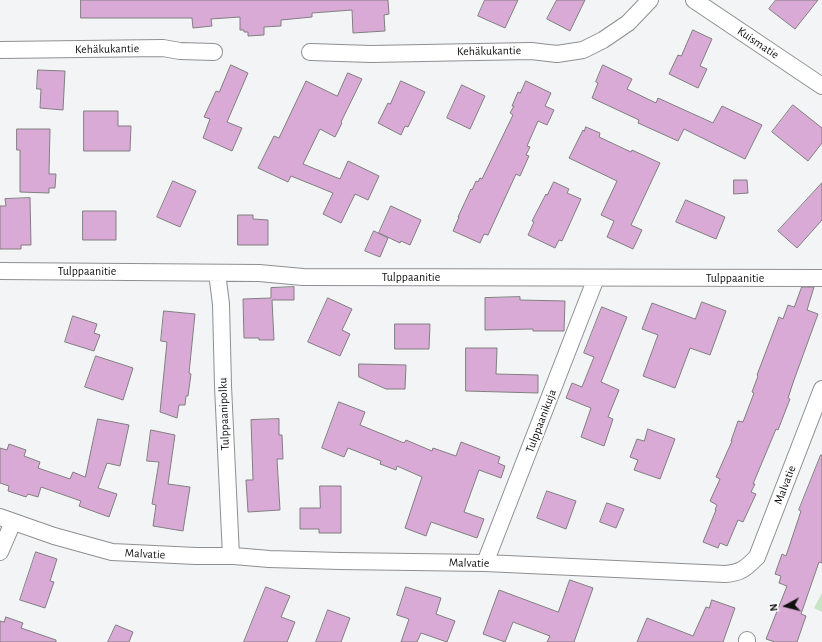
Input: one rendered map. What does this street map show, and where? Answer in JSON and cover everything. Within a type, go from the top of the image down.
[{"type":"street","name":"Kehäkukantie","points":[[310,52],[372,54],[531,51],[557,54],[583,50],[603,40],[628,23],[650,0]]},
{"type":"street","name":"Kuismatie","points":[[694,0],[822,86]]},
{"type":"street","name":"Kehäkukantie","points":[[0,50],[163,48],[214,52]]},
{"type":"street","name":"Tulppaanitie","points":[[0,271],[259,273],[303,277],[822,278]]},
{"type":"street","name":"Tulppaanipolku","points":[[217,273],[221,304],[223,386],[231,556]]},
{"type":"street","name":"Tulppaanikuja","points":[[485,563],[596,278]]},
{"type":"street","name":"Malvatie","points":[[7,519],[54,536],[112,552],[231,556],[269,559],[485,563],[725,574],[737,573],[749,566],[757,557],[822,389]]},
{"type":"street","points":[[0,552],[7,519]]},
{"type":"green space","points":[[822,593],[822,612],[814,608]]},
{"type":"building","points":[[81,0],[388,0],[389,14],[384,15],[385,31],[353,33],[352,10],[312,13],[312,17],[281,20],[281,26],[264,27],[264,35],[248,36],[248,32],[240,30],[240,17],[211,19],[212,26],[193,28],[192,18],[81,18]]},
{"type":"building","points":[[485,0],[518,0],[505,28],[478,16]]},
{"type":"building","points":[[557,0],[585,0],[570,31],[547,19]]},
{"type":"building","points":[[776,0],[818,0],[795,29],[769,9]]},
{"type":"building","points":[[693,30],[712,39],[700,66],[707,69],[698,88],[669,74],[678,55],[681,56]]},
{"type":"building","points":[[231,65],[248,73],[227,122],[242,128],[232,151],[203,138],[210,119],[204,117],[216,91],[219,92]]},
{"type":"building","points":[[603,65],[632,79],[627,89],[656,103],[658,98],[713,123],[722,106],[762,125],[745,159],[684,129],[678,141],[638,123],[639,120],[592,98],[598,83],[596,82]]},
{"type":"building","points":[[38,70],[65,71],[63,110],[40,108],[41,89],[37,89]]},
{"type":"building","points":[[348,73],[362,79],[341,122],[342,123],[335,137],[320,129],[303,164],[340,179],[348,161],[379,176],[368,200],[355,194],[341,223],[323,214],[333,193],[291,176],[288,182],[258,168],[274,136],[279,138],[306,81],[337,96]]},
{"type":"building","points":[[401,81],[425,92],[408,127],[405,126],[401,135],[378,123],[388,103],[390,104]]},
{"type":"building","points":[[526,81],[551,93],[545,106],[554,110],[547,125],[538,121],[527,146],[530,147],[526,155],[529,156],[520,176],[516,174],[488,235],[484,234],[480,243],[453,231],[471,189],[472,190],[476,181],[478,182],[480,178],[482,179],[513,115],[510,113],[514,106],[512,106],[518,92],[520,93]]},
{"type":"building","points":[[462,85],[485,96],[470,129],[447,118]]},
{"type":"building","points":[[793,105],[822,128],[822,143],[808,161],[772,132]]},
{"type":"building","points":[[84,111],[118,111],[118,126],[131,126],[130,151],[84,151]]},
{"type":"building","points":[[586,127],[600,133],[599,137],[631,152],[632,150],[660,163],[631,225],[642,230],[633,249],[607,237],[614,221],[601,215],[617,181],[569,158]]},
{"type":"building","points":[[17,129],[50,129],[49,174],[56,174],[55,188],[49,188],[49,193],[20,192],[20,150],[17,150]]},
{"type":"building","points":[[734,180],[747,180],[748,193],[734,194]]},
{"type":"building","points":[[173,181],[196,191],[180,227],[157,217]]},
{"type":"building","points":[[554,182],[569,189],[567,193],[581,199],[562,241],[559,240],[555,248],[528,235],[534,222],[532,221]]},
{"type":"building","points":[[822,183],[822,220],[797,248],[778,231]]},
{"type":"building","points":[[30,198],[31,245],[21,245],[21,249],[0,249],[0,206],[6,206],[5,199]]},
{"type":"building","points":[[686,200],[725,217],[716,239],[676,222]]},
{"type":"building","points":[[391,206],[421,220],[410,245],[401,241],[400,243],[379,233]]},
{"type":"building","points":[[83,211],[116,211],[116,240],[83,240]]},
{"type":"building","points":[[238,215],[253,215],[253,219],[268,220],[268,245],[238,245]]},
{"type":"building","points":[[374,231],[388,238],[380,257],[365,251]]},
{"type":"building","points":[[294,287],[294,300],[272,300],[274,340],[244,338],[243,299],[271,298],[271,288]]},
{"type":"building","points":[[802,287],[814,287],[807,310],[818,314],[788,398],[790,399],[778,430],[776,429],[753,484],[755,484],[751,492],[756,494],[743,522],[738,520],[727,546],[720,543],[718,548],[703,542],[717,505],[710,501],[720,479],[716,477],[732,441],[738,421],[743,422],[754,393],[752,392],[758,376],[757,375],[779,317],[783,319],[788,305],[794,307]]},
{"type":"building","points":[[520,297],[520,300],[565,301],[564,331],[533,331],[533,329],[485,330],[485,298]]},
{"type":"building","points":[[328,298],[352,309],[342,330],[350,334],[340,356],[308,342]]},
{"type":"building","points":[[702,302],[726,311],[710,355],[690,348],[675,388],[643,376],[658,335],[642,329],[652,303],[695,319]]},
{"type":"building","points":[[602,307],[627,317],[601,382],[619,390],[608,417],[613,419],[604,446],[581,437],[591,408],[566,398],[572,383],[582,387],[594,357],[584,353]]},
{"type":"building","points":[[164,311],[195,314],[188,396],[186,396],[185,405],[179,405],[177,418],[160,412],[167,342],[161,341]]},
{"type":"building","points":[[73,316],[97,324],[94,333],[100,335],[94,351],[65,342]]},
{"type":"building","points":[[395,324],[430,324],[429,349],[395,349]]},
{"type":"building","points":[[466,348],[497,348],[496,374],[538,375],[538,393],[466,391]]},
{"type":"building","points":[[96,356],[133,368],[123,400],[85,387]]},
{"type":"building","points":[[359,364],[406,365],[405,389],[386,389],[359,377]]},
{"type":"building","points":[[339,402],[365,412],[360,425],[404,443],[406,440],[432,451],[433,448],[456,456],[461,442],[500,457],[498,463],[505,466],[501,478],[479,470],[464,512],[484,519],[477,538],[431,522],[426,536],[405,528],[422,477],[397,466],[396,470],[380,464],[381,461],[348,448],[344,457],[322,448]]},
{"type":"building","points":[[98,419],[129,425],[120,466],[107,463],[98,488],[117,494],[109,517],[79,506],[81,501],[41,487],[38,497],[28,494],[26,497],[8,491],[9,486],[0,483],[0,448],[7,450],[9,444],[26,450],[24,456],[40,462],[38,468],[70,479],[73,472],[85,477]]},
{"type":"building","points":[[279,419],[279,435],[282,435],[283,459],[277,459],[280,510],[248,512],[246,480],[253,480],[251,420]]},
{"type":"building","points":[[648,429],[675,439],[660,479],[634,470],[638,460],[630,457],[637,439],[644,441]]},
{"type":"building","points":[[151,430],[175,435],[168,484],[190,487],[183,531],[153,526],[156,505],[152,504],[159,462],[147,461]]},
{"type":"building","points":[[821,455],[822,563],[819,562],[801,614],[806,616],[797,642],[775,642],[766,639],[787,586],[779,583],[781,576],[775,574],[782,554],[786,556],[801,511],[799,510]]},
{"type":"building","points":[[320,486],[341,486],[341,533],[319,533],[319,529],[300,529],[300,508],[320,508]]},
{"type":"building","points":[[547,491],[576,501],[566,529],[537,518]]},
{"type":"building","points":[[607,503],[624,509],[616,528],[600,522]]},
{"type":"building","points":[[36,552],[57,559],[50,581],[54,582],[45,608],[20,600]]},
{"type":"building","points":[[570,580],[593,588],[574,642],[547,642],[550,636],[513,622],[505,642],[483,634],[499,590],[558,612]]},
{"type":"building","points":[[266,587],[290,596],[281,617],[295,622],[287,642],[244,642]]},
{"type":"building","points":[[406,587],[441,598],[436,614],[455,621],[447,642],[421,633],[417,642],[401,642],[409,619],[397,615]]},
{"type":"building","points":[[712,600],[735,608],[723,642],[637,642],[647,618],[693,636],[706,607],[709,608]]},
{"type":"building","points":[[328,610],[350,618],[341,642],[316,642]]},
{"type":"building","points":[[6,617],[23,623],[21,628],[56,640],[56,642],[0,642],[0,621],[4,622]]},
{"type":"building","points":[[116,625],[133,632],[129,642],[108,642]]}]
